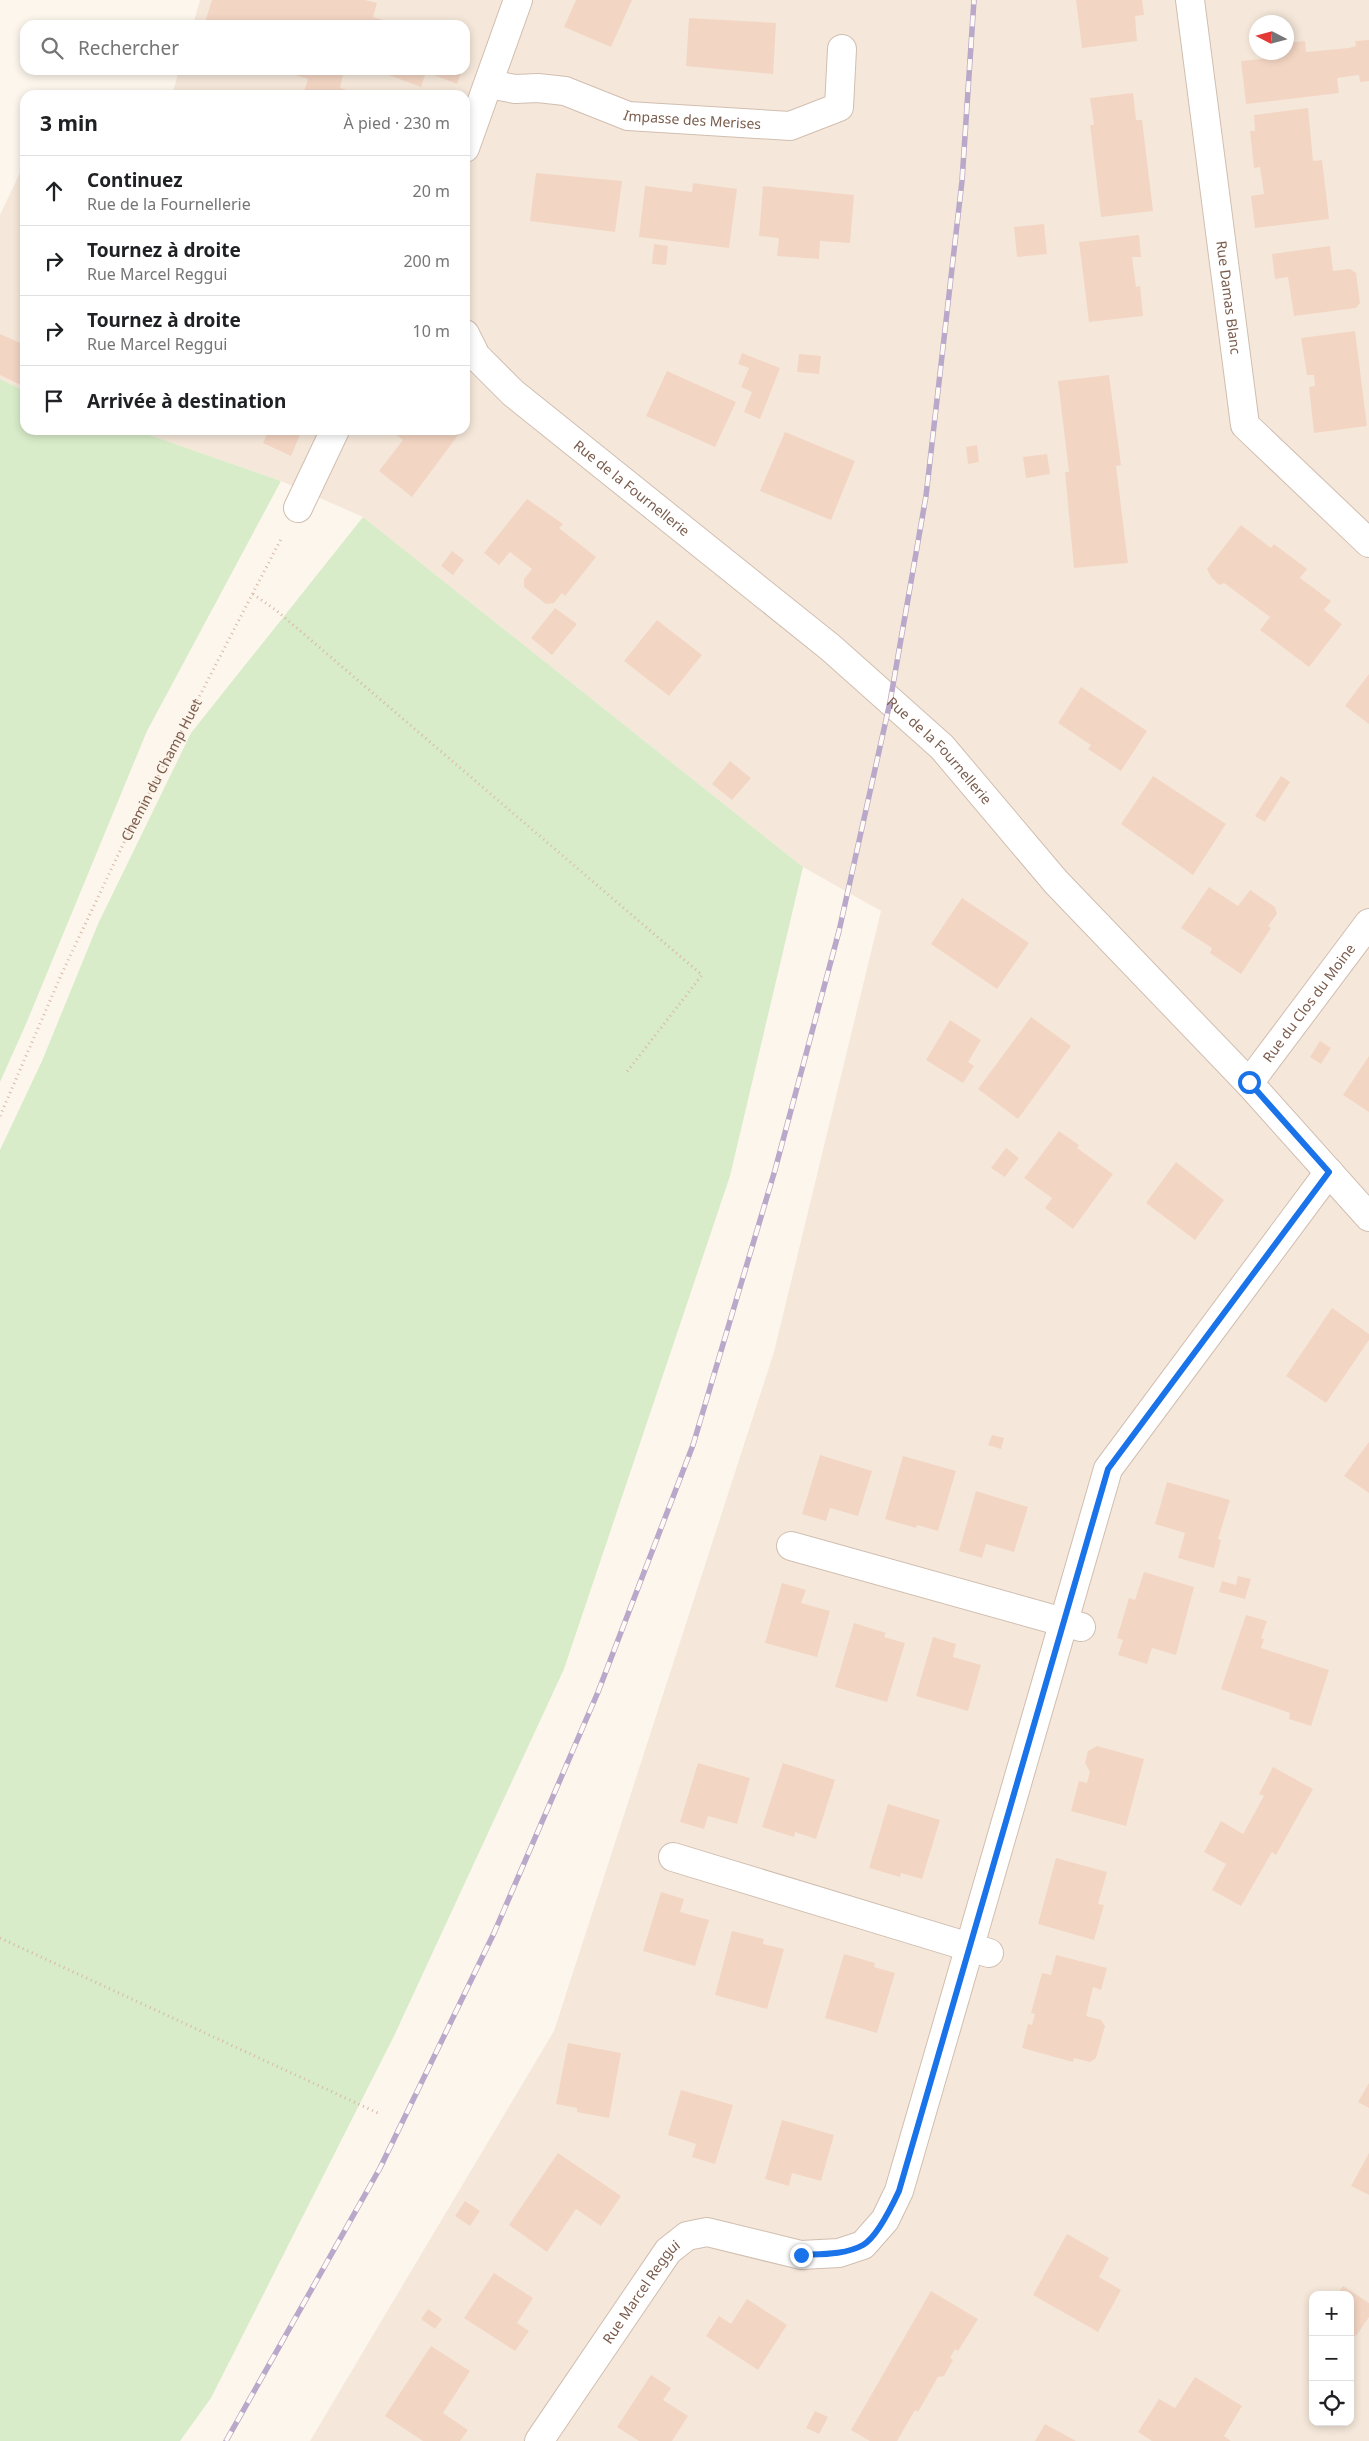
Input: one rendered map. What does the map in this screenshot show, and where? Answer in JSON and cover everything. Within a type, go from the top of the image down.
[{"type":"street","points":[[470,135],[518,0]]},
{"type":"street","name":"Rue Damas Blanc","points":[[1190,0],[1245,425],[1369,543]]},
{"type":"street","name":"Impasse des Merises","points":[[489,84],[515,89],[565,91],[628,116],[790,126],[838,108],[842,49]]},
{"type":"street","name":"Rue de la Fournellerie","points":[[470,344],[476,356],[513,393],[831,648],[942,747],[1056,882],[1249,1082],[1369,1217]]},
{"type":"street","points":[[298,508],[333,435]]},
{"type":"street","name":"Rue du Clos du Moine","points":[[1249,1082],[1369,923]]},
{"type":"street","name":"Rue Marcel Reggui","points":[[539,2441],[668,2251],[687,2236],[707,2232],[801,2255],[839,2252],[864,2245],[885,2220],[899,2191],[980,1951],[1073,1625],[1108,1469],[1329,1172]]},
{"type":"street","points":[[791,1546],[1073,1625]]},
{"type":"street","points":[[674,1857],[980,1951]]},
{"type":"path","name":"Chemin du Champ Huet","points":[[0,1116],[62,973],[129,832],[298,508]]},
{"type":"path","points":[[253,594],[277,611],[702,976],[626,1073]]},
{"type":"path","points":[[0,1938],[380,2114]]},
{"type":"shaded area","points":[[200,0],[1369,0],[1369,2441],[310,2441],[554,2031],[774,1352],[881,911],[803,867],[363,517],[281,481],[149,435],[470,435],[470,90],[173,90],[178,75],[470,75],[470,20],[194,20]]},
{"type":"shaded area","points":[[20,173],[20,389],[0,379],[0,215]]},
{"type":"green space","points":[[0,379],[20,389],[20,435],[149,435],[281,481],[147,731],[26,1024],[0,1082]]},
{"type":"green space","points":[[363,517],[803,867],[730,1176],[564,1669],[394,2036],[211,2398],[180,2441],[0,2441],[0,1150],[42,1061],[98,924],[191,733]]},
{"type":"building","points":[[212,0],[365,0],[377,3],[373,17],[384,20],[206,20]]},
{"type":"building","points":[[576,0],[632,0],[611,47],[564,27]]},
{"type":"building","points":[[1076,0],[1142,0],[1144,15],[1135,16],[1137,41],[1082,48]]},
{"type":"building","points":[[689,18],[776,23],[773,74],[686,66]]},
{"type":"building","points":[[1369,40],[1369,81],[1360,82],[1359,75],[1337,78],[1339,93],[1246,104],[1241,61],[1294,60],[1294,42],[1305,41],[1306,52],[1349,48],[1356,46],[1355,41]]},
{"type":"building","points":[[296,75],[343,75],[340,88],[347,90],[305,90],[308,79]]},
{"type":"building","points":[[389,75],[425,75],[421,87]]},
{"type":"building","points":[[434,75],[460,75],[457,84]]},
{"type":"building","points":[[1133,93],[1136,120],[1142,120],[1153,211],[1101,217],[1090,125],[1094,125],[1090,98]]},
{"type":"building","points":[[1308,108],[1313,161],[1322,160],[1329,219],[1255,228],[1251,196],[1264,194],[1260,167],[1254,168],[1250,131],[1255,131],[1254,115]]},
{"type":"building","points":[[536,173],[622,181],[615,232],[530,221]]},
{"type":"building","points":[[693,183],[737,189],[729,248],[639,237],[645,186],[692,192]]},
{"type":"building","points":[[763,186],[854,195],[850,243],[820,241],[819,259],[777,256],[779,238],[759,236]]},
{"type":"building","points":[[1044,224],[1047,254],[1017,257],[1014,227]]},
{"type":"building","points":[[1139,235],[1141,257],[1132,257],[1136,287],[1140,286],[1143,316],[1089,322],[1079,242]]},
{"type":"building","points":[[654,244],[668,246],[666,265],[652,264]]},
{"type":"building","points":[[1330,246],[1333,271],[1350,269],[1356,273],[1360,303],[1356,308],[1294,316],[1288,277],[1275,279],[1272,254]]},
{"type":"building","points":[[1355,331],[1367,426],[1314,433],[1309,387],[1315,386],[1314,375],[1307,375],[1301,338]]},
{"type":"building","points":[[0,334],[20,343],[20,385],[0,375]]},
{"type":"building","points":[[742,353],[780,368],[760,419],[744,412],[752,392],[741,387],[749,368],[738,364]]},
{"type":"building","points":[[799,354],[821,356],[819,374],[797,372]]},
{"type":"building","points":[[667,371],[736,402],[715,447],[646,416]]},
{"type":"building","points":[[1109,375],[1121,465],[1116,466],[1128,563],[1074,568],[1065,472],[1069,472],[1058,381]]},
{"type":"building","points":[[785,432],[855,461],[831,520],[760,491]]},
{"type":"building","points":[[267,435],[300,435],[291,456],[263,443]]},
{"type":"building","points":[[397,435],[458,435],[412,497],[379,471],[403,440]]},
{"type":"building","points":[[977,445],[979,462],[968,464],[966,447]]},
{"type":"building","points":[[1047,454],[1050,474],[1026,478],[1023,457]]},
{"type":"building","points":[[527,499],[563,524],[559,528],[596,557],[565,596],[562,593],[554,603],[546,604],[524,587],[524,579],[532,569],[510,552],[499,565],[484,553]]},
{"type":"building","points":[[1241,525],[1271,548],[1274,544],[1307,569],[1300,578],[1331,601],[1324,610],[1342,624],[1309,667],[1260,630],[1270,617],[1224,583],[1219,585],[1211,577],[1207,569]]},
{"type":"building","points":[[452,551],[464,560],[453,575],[441,566]]},
{"type":"building","points":[[555,608],[577,624],[552,655],[531,638]]},
{"type":"building","points":[[657,620],[702,655],[669,696],[624,661]]},
{"type":"building","points":[[1369,674],[1369,724],[1345,706]]},
{"type":"building","points":[[1081,687],[1147,731],[1121,771],[1088,749],[1091,745],[1058,723]]},
{"type":"building","points":[[730,761],[751,778],[732,800],[712,784]]},
{"type":"building","points":[[1153,776],[1226,824],[1193,875],[1121,824]]},
{"type":"building","points":[[1281,776],[1290,782],[1265,822],[1255,816]]},
{"type":"building","points":[[1209,887],[1238,906],[1250,890],[1275,907],[1277,914],[1268,926],[1271,928],[1241,974],[1210,953],[1212,948],[1181,928]]},
{"type":"building","points":[[962,898],[1029,943],[997,989],[931,944]]},
{"type":"building","points":[[1031,1017],[1071,1046],[1018,1119],[978,1089]]},
{"type":"building","points":[[950,1020],[981,1040],[968,1062],[974,1066],[963,1083],[926,1060]]},
{"type":"building","points":[[1320,1041],[1331,1048],[1321,1064],[1310,1057]]},
{"type":"building","points":[[1369,1056],[1369,1112],[1343,1095]]},
{"type":"building","points":[[1059,1131],[1079,1145],[1077,1148],[1113,1174],[1073,1229],[1045,1208],[1052,1198],[1024,1178]]},
{"type":"building","points":[[1006,1148],[1019,1158],[1005,1177],[991,1168]]},
{"type":"building","points":[[1176,1162],[1224,1200],[1195,1240],[1146,1203]]},
{"type":"building","points":[[1332,1308],[1369,1334],[1369,1340],[1326,1403],[1286,1376]]},
{"type":"building","points":[[992,1435],[1004,1438],[1001,1449],[988,1445]]},
{"type":"building","points":[[1369,1442],[1369,1493],[1344,1476]]},
{"type":"building","points":[[820,1455],[872,1471],[858,1516],[830,1508],[826,1521],[802,1514]]},
{"type":"building","points":[[903,1456],[956,1471],[938,1531],[917,1525],[916,1528],[885,1519]]},
{"type":"building","points":[[1167,1482],[1230,1500],[1218,1539],[1221,1540],[1214,1568],[1178,1558],[1185,1533],[1155,1524]]},
{"type":"building","points":[[976,1491],[1028,1507],[1014,1552],[986,1544],[982,1558],[959,1551]]},
{"type":"building","points":[[1144,1572],[1194,1587],[1176,1655],[1152,1648],[1147,1664],[1118,1655],[1123,1640],[1117,1638],[1129,1598],[1135,1600]]},
{"type":"building","points":[[1238,1576],[1251,1579],[1245,1599],[1219,1592],[1222,1581],[1236,1585]]},
{"type":"building","points":[[782,1583],[806,1590],[801,1603],[830,1611],[817,1657],[765,1643]]},
{"type":"building","points":[[1246,1615],[1267,1621],[1261,1638],[1264,1639],[1261,1648],[1329,1670],[1311,1726],[1289,1719],[1290,1713],[1221,1689]]},
{"type":"building","points":[[854,1623],[886,1633],[884,1637],[905,1643],[887,1702],[835,1687]]},
{"type":"building","points":[[933,1637],[956,1644],[953,1657],[981,1665],[968,1711],[916,1696]]},
{"type":"building","points":[[1097,1746],[1144,1759],[1126,1826],[1071,1811],[1079,1781],[1087,1783],[1090,1772],[1085,1763],[1088,1751]]},
{"type":"building","points":[[698,1763],[750,1778],[737,1824],[708,1816],[704,1829],[680,1822]]},
{"type":"building","points":[[783,1763],[835,1780],[816,1839],[795,1832],[794,1837],[762,1827]]},
{"type":"building","points":[[1273,1767],[1313,1789],[1276,1855],[1272,1852],[1241,1906],[1212,1890],[1226,1864],[1204,1852],[1221,1821],[1243,1834],[1264,1796],[1259,1794]]},
{"type":"building","points":[[888,1804],[940,1820],[922,1879],[901,1873],[900,1877],[869,1868]]},
{"type":"building","points":[[1056,1858],[1107,1872],[1098,1904],[1104,1905],[1094,1940],[1038,1924]]},
{"type":"building","points":[[661,1892],[684,1899],[680,1912],[709,1920],[695,1966],[643,1951]]},
{"type":"building","points":[[732,1931],[764,1939],[763,1944],[784,1949],[767,2009],[715,1995]]},
{"type":"building","points":[[844,1954],[875,1963],[874,1967],[895,1973],[877,2033],[825,2018]]},
{"type":"building","points":[[1056,1955],[1107,1968],[1101,1990],[1093,1987],[1086,2016],[1101,2020],[1105,2026],[1096,2058],[1090,2062],[1074,2058],[1073,2062],[1022,2048],[1028,2024],[1032,2025],[1035,2014],[1031,2013],[1042,1973],[1051,1975]]},
{"type":"building","points":[[568,2043],[621,2053],[609,2118],[577,2112],[577,2108],[556,2104]]},
{"type":"building","points":[[1369,2083],[1369,2108],[1358,2102]]},
{"type":"building","points":[[681,2090],[733,2105],[715,2164],[692,2157],[696,2144],[668,2135]]},
{"type":"building","points":[[782,2120],[834,2135],[821,2181],[792,2173],[789,2186],[765,2179]]},
{"type":"building","points":[[558,2153],[621,2196],[601,2226],[576,2209],[547,2252],[509,2225]]},
{"type":"building","points":[[1369,2153],[1369,2195],[1351,2186]]},
{"type":"building","points":[[465,2201],[480,2211],[470,2226],[455,2216]]},
{"type":"building","points":[[1067,2234],[1109,2258],[1099,2277],[1121,2290],[1098,2332],[1033,2295]]},
{"type":"building","points":[[494,2273],[533,2298],[517,2323],[529,2331],[515,2351],[464,2318]]},
{"type":"building","points":[[1343,2286],[1351,2291],[1340,2291]]},
{"type":"building","points":[[931,2291],[978,2319],[958,2351],[955,2349],[950,2358],[953,2360],[944,2376],[938,2377],[918,2412],[915,2410],[897,2441],[870,2441],[851,2430]]},
{"type":"building","points":[[1354,2293],[1369,2303],[1369,2317],[1356,2336],[1354,2335]]},
{"type":"building","points":[[747,2299],[787,2325],[758,2370],[706,2336],[719,2316],[731,2324]]},
{"type":"building","points":[[428,2309],[442,2319],[435,2329],[421,2319]]},
{"type":"building","points":[[431,2346],[470,2371],[443,2413],[468,2430],[460,2441],[423,2441],[385,2416]]},
{"type":"building","points":[[651,2375],[671,2388],[663,2400],[688,2416],[672,2441],[639,2441],[617,2427]]},
{"type":"building","points":[[1195,2377],[1242,2406],[1224,2436],[1231,2441],[1152,2441],[1138,2432],[1159,2399],[1175,2408]]},
{"type":"building","points":[[815,2411],[828,2417],[819,2434],[806,2428]]},
{"type":"building","points":[[1045,2424],[1076,2441],[1035,2441]]},
{"type":"railway","points":[[226,2441],[380,2168],[494,1933],[598,1692],[693,1445],[775,1170],[839,931],[890,702],[926,496],[962,181],[974,0]]},
{"type":"route","points":[[801,2255],[839,2252],[864,2245],[885,2220],[899,2191],[1108,1469],[1329,1172],[1249,1082]]}]
